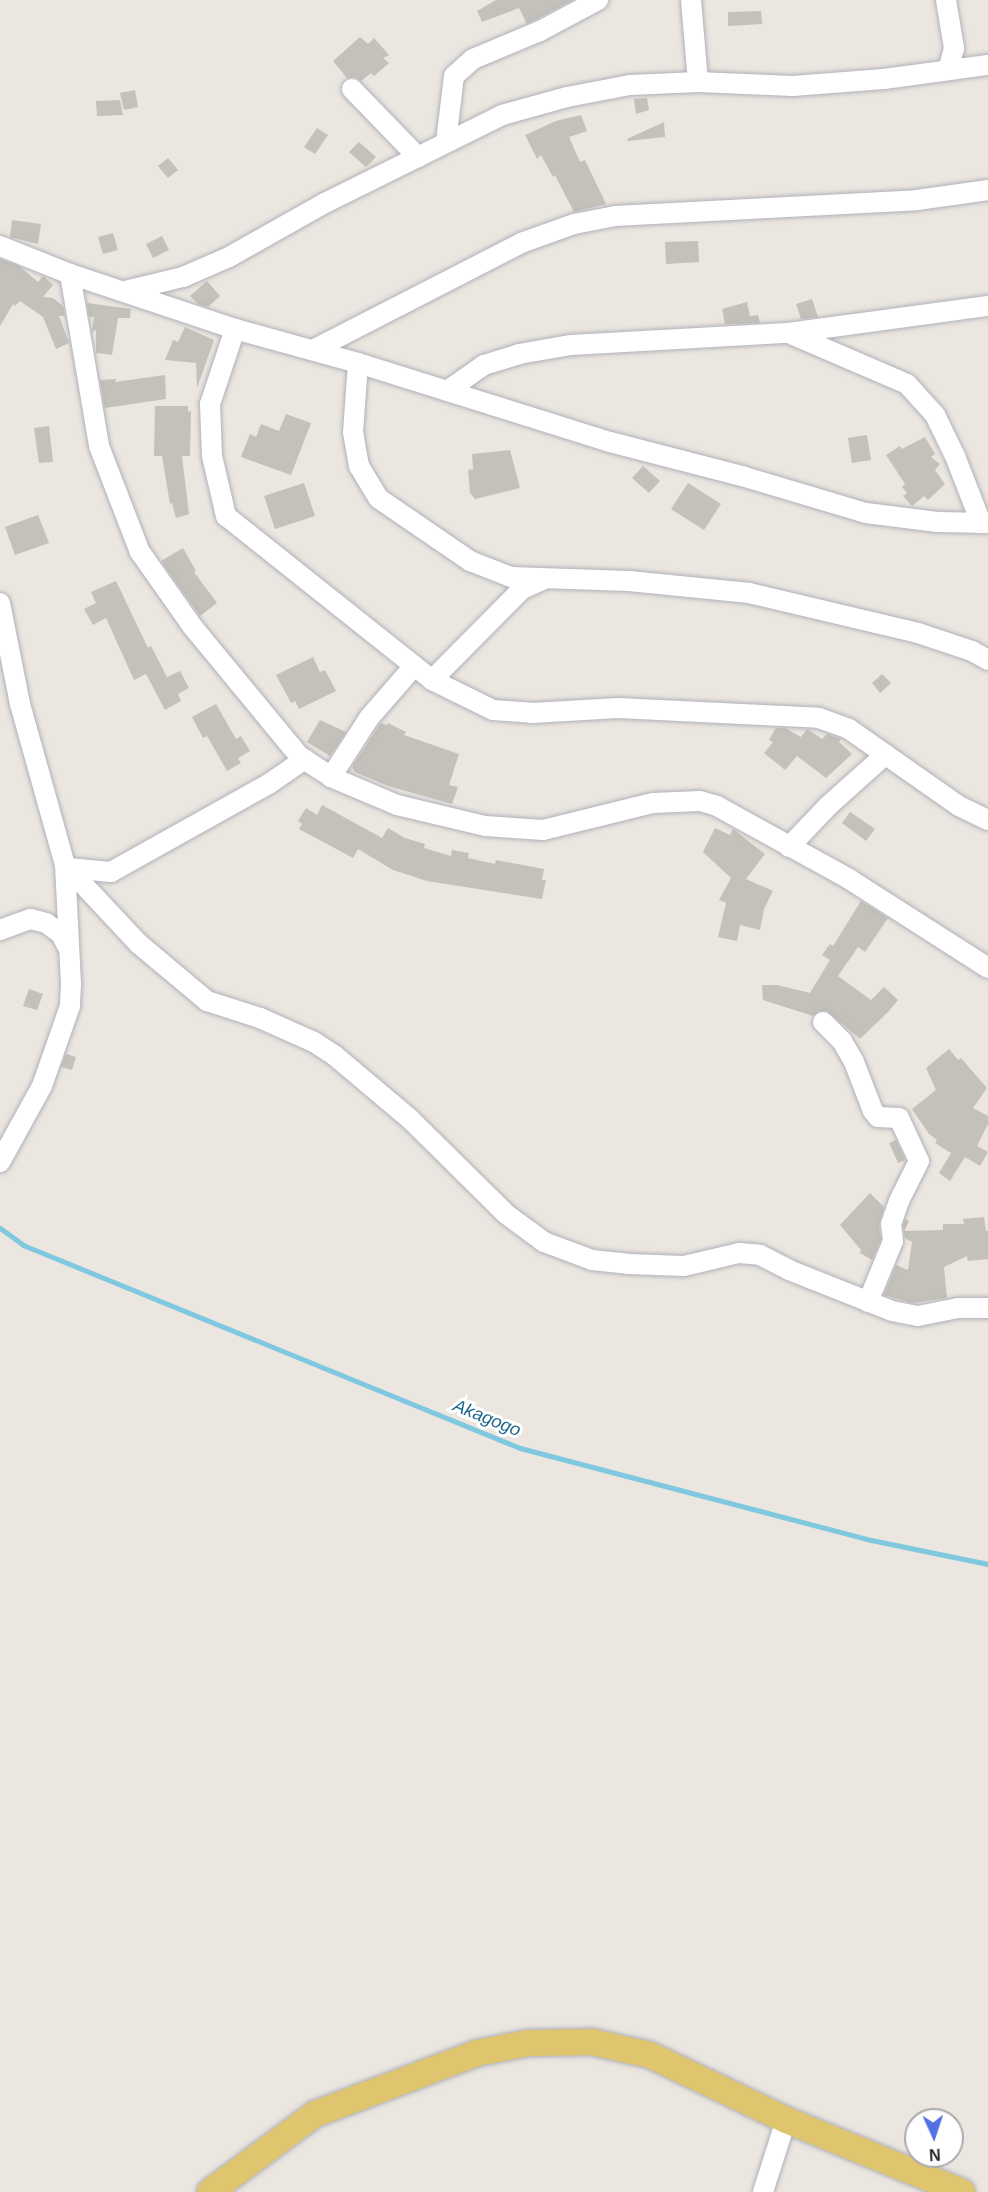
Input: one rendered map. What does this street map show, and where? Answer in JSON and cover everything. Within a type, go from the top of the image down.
[{"type":"main road","points":[[210,2192],[315,2114],[477,2053],[528,2043],[592,2042],[650,2055],[786,2120],[962,2192]]},
{"type":"street","points":[[446,142],[454,76],[472,59],[540,31],[598,0]]},
{"type":"street","points":[[691,0],[698,82]]},
{"type":"street","points":[[946,0],[954,48],[948,70]]},
{"type":"street","points":[[125,291],[183,277],[229,257],[326,203],[502,115],[567,97],[630,85],[698,82],[793,86],[884,79],[988,65]]},
{"type":"street","points":[[352,90],[418,157]]},
{"type":"street","points":[[313,350],[521,243],[574,224],[615,216],[917,200],[988,190]]},
{"type":"street","points":[[0,246],[70,274],[235,329],[358,363],[610,442],[746,477],[866,513],[937,522],[984,523],[935,415],[907,384],[788,333]]},
{"type":"street","points":[[70,274],[99,446],[140,552],[192,626],[305,759],[331,777],[398,805],[485,826],[543,830],[653,803],[700,801],[728,811],[849,879],[988,968]]},
{"type":"street","points":[[447,391],[484,365],[519,354],[570,345],[788,333],[988,306]]},
{"type":"street","points":[[235,329],[210,404],[212,456],[226,516],[432,680],[493,710],[532,713],[618,708],[819,717],[849,729],[959,806],[988,820]]},
{"type":"street","points":[[358,363],[353,432],[359,466],[378,498],[470,561],[516,583],[544,579],[629,581],[749,593],[918,633],[972,651],[988,660]]},
{"type":"street","points":[[432,680],[516,583]]},
{"type":"street","points":[[0,603],[4,634],[20,704],[66,867],[71,952],[70,1006],[54,1054],[29,1112],[0,1162]]},
{"type":"street","points":[[331,777],[369,718],[414,666]]},
{"type":"street","points":[[789,847],[829,805],[886,754]]},
{"type":"street","points":[[66,867],[111,872],[270,783],[305,759]]},
{"type":"street","points":[[66,867],[138,944],[207,1001],[260,1018],[314,1042],[334,1055],[410,1119],[506,1214],[544,1242],[592,1260],[628,1264],[684,1266],[739,1253],[760,1255],[789,1270],[892,1311],[918,1316],[958,1308],[988,1308]]},
{"type":"street","points":[[0,930],[31,919],[45,923],[61,934],[71,952]]},
{"type":"street","points":[[823,1022],[842,1041],[854,1062],[873,1111],[878,1117],[899,1118],[919,1161],[899,1201],[891,1224],[893,1241],[868,1302]]},
{"type":"street","points":[[763,2192],[786,2120]]},
{"type":"building","points":[[496,0],[573,0],[527,24],[519,8],[482,22],[477,11]]},
{"type":"building","points":[[761,11],[762,24],[728,26],[728,12]]},
{"type":"building","points":[[360,37],[368,44],[374,38],[389,55],[383,58],[389,63],[374,76],[371,73],[361,81],[355,77],[347,78],[333,61]]},
{"type":"building","points":[[135,90],[138,107],[124,110],[120,93]]},
{"type":"building","points":[[647,98],[649,110],[636,114],[634,99]]},
{"type":"building","points":[[120,100],[123,115],[97,116],[96,101]]},
{"type":"building","points":[[581,115],[587,131],[569,137],[580,162],[585,160],[606,204],[574,212],[555,175],[553,177],[541,155],[537,159],[525,135],[556,121]]},
{"type":"building","points":[[664,122],[665,137],[628,141],[627,139]]},
{"type":"building","points":[[317,128],[328,135],[315,154],[304,147]]},
{"type":"building","points":[[359,142],[376,157],[366,167],[349,152]]},
{"type":"building","points":[[168,158],[178,170],[168,178],[158,166]]},
{"type":"building","points":[[12,220],[41,224],[38,244],[10,237]]},
{"type":"building","points":[[113,233],[118,250],[103,254],[98,237]]},
{"type":"building","points":[[162,236],[169,250],[153,258],[146,244]]},
{"type":"building","points":[[698,241],[699,262],[666,264],[665,242]]},
{"type":"building","points":[[0,259],[19,266],[38,282],[43,276],[53,285],[43,297],[53,298],[63,306],[65,316],[59,316],[69,343],[56,349],[43,317],[20,301],[15,306],[13,304],[0,326]]},
{"type":"building","points":[[207,281],[220,296],[208,307],[198,304],[190,296]]},
{"type":"building","points":[[812,299],[818,317],[801,319],[796,304]]},
{"type":"building","points":[[747,302],[750,316],[758,315],[760,323],[725,324],[722,309]]},
{"type":"building","points":[[87,303],[131,309],[130,318],[118,318],[112,355],[96,353],[96,330],[92,332],[94,317],[89,317]]},
{"type":"building","points":[[185,327],[214,340],[197,388],[196,363],[165,360],[173,340],[178,342]]},
{"type":"building","points":[[165,375],[166,399],[105,408],[100,380],[116,379],[115,382]]},
{"type":"building","points":[[155,406],[188,406],[188,412],[191,411],[190,456],[182,456],[189,514],[176,518],[172,503],[170,504],[162,456],[154,456]]},
{"type":"building","points":[[286,414],[311,423],[291,475],[241,457],[250,434],[256,437],[261,424],[279,431]]},
{"type":"building","points":[[49,426],[53,462],[39,463],[34,428]]},
{"type":"building","points":[[867,435],[871,460],[852,463],[848,438]]},
{"type":"building","points":[[925,437],[935,454],[931,457],[940,464],[935,470],[945,484],[928,500],[924,496],[912,506],[903,496],[907,493],[902,487],[905,484],[886,455],[900,446],[902,449]]},
{"type":"building","points":[[510,450],[520,488],[475,499],[470,493],[468,470],[473,469],[472,454]]},
{"type":"building","points":[[643,466],[660,481],[649,493],[632,478]]},
{"type":"building","points":[[304,483],[315,516],[275,529],[264,496]]},
{"type":"building","points":[[688,483],[721,504],[704,530],[671,509]]},
{"type":"building","points":[[38,515],[49,543],[15,555],[5,527]]},
{"type":"building","points":[[183,548],[196,571],[194,572],[217,603],[200,616],[161,561]]},
{"type":"building","points":[[116,581],[148,648],[151,646],[167,677],[180,671],[189,688],[178,694],[181,701],[165,710],[146,674],[134,680],[106,618],[93,625],[84,609],[96,603],[91,592]]},
{"type":"building","points":[[313,657],[320,672],[325,670],[336,691],[299,709],[295,701],[291,703],[276,675]]},
{"type":"building","points":[[882,674],[891,683],[880,693],[872,683]]},
{"type":"building","points":[[216,704],[236,739],[241,736],[250,751],[238,758],[241,763],[227,771],[207,736],[203,738],[192,717]]},
{"type":"building","points":[[320,720],[346,732],[330,756],[307,742]]},
{"type":"building","points":[[381,723],[387,725],[388,723],[406,732],[404,735],[459,754],[449,785],[458,787],[452,804],[388,786],[355,772],[352,767]]},
{"type":"building","points":[[776,728],[785,728],[801,737],[807,729],[822,739],[827,734],[841,739],[839,742],[852,754],[826,778],[797,756],[785,770],[764,753],[773,742],[769,740]]},
{"type":"building","points":[[322,805],[382,838],[388,828],[405,838],[425,844],[424,848],[451,856],[452,850],[469,853],[468,858],[495,864],[496,860],[544,869],[542,880],[546,880],[542,899],[427,881],[393,870],[358,849],[353,858],[299,829],[302,824],[298,821],[306,808],[317,815]]},
{"type":"building","points":[[850,812],[875,829],[866,841],[842,823]]},
{"type":"building","points":[[715,828],[730,835],[733,829],[765,854],[746,879],[773,891],[764,909],[760,930],[740,925],[737,941],[718,937],[726,903],[719,900],[731,878],[703,852]]},
{"type":"building","points":[[861,901],[888,918],[865,952],[858,947],[838,976],[871,1000],[884,987],[898,1000],[888,1012],[860,1039],[827,1011],[819,1011],[813,1016],[763,1000],[762,985],[777,985],[810,993],[830,960],[822,955],[830,944],[833,946]]},
{"type":"building","points":[[29,989],[43,994],[37,1010],[23,1006]]},
{"type":"building","points":[[949,1049],[958,1060],[961,1058],[987,1088],[973,1108],[988,1116],[988,1124],[977,1146],[988,1152],[980,1166],[965,1157],[950,1181],[939,1173],[951,1153],[935,1143],[937,1140],[929,1134],[912,1109],[936,1090],[926,1068]]},
{"type":"building","points":[[66,1054],[76,1057],[72,1070],[61,1067]]},
{"type":"building","points":[[896,1140],[905,1160],[898,1163],[889,1143]]},
{"type":"building","points":[[870,1193],[884,1207],[879,1225],[881,1239],[872,1260],[860,1253],[861,1250],[840,1225]]},
{"type":"building","points":[[984,1217],[986,1231],[988,1231],[988,1259],[968,1261],[967,1256],[944,1267],[947,1298],[912,1303],[884,1295],[896,1265],[908,1270],[912,1242],[905,1238],[903,1225],[905,1219],[909,1221],[904,1231],[943,1230],[943,1224],[964,1224],[963,1219]]},
{"type":"waterway","name":"Akagogo","points":[[0,1228],[23,1245],[520,1448],[871,1540],[988,1564]]}]
